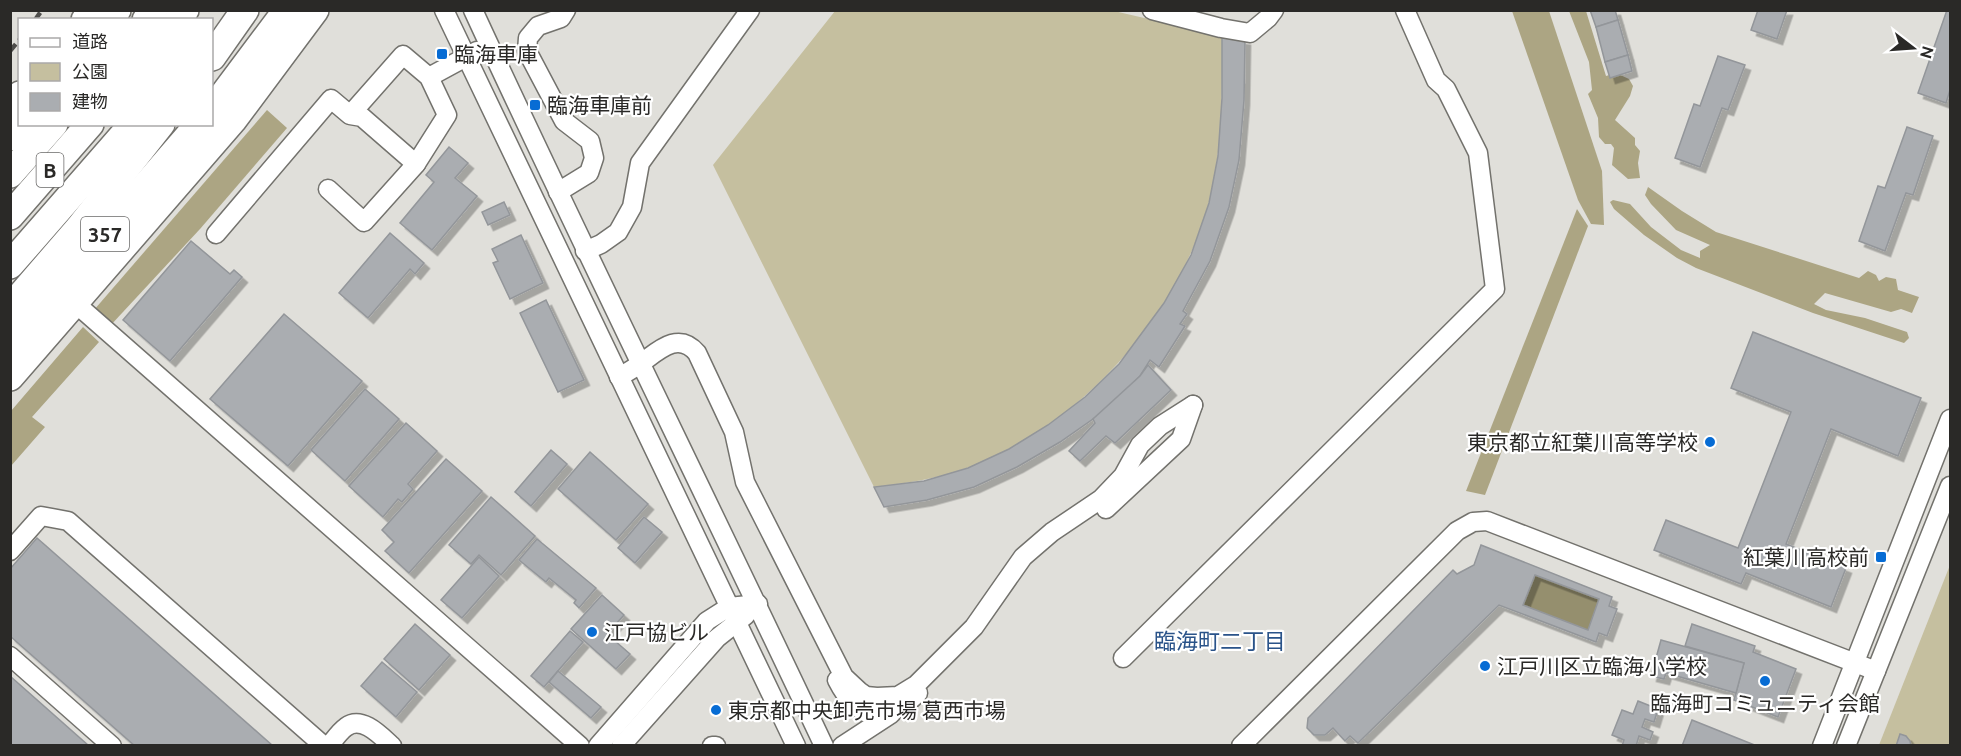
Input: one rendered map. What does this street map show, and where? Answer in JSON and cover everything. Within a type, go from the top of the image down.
[{"type":"highway","points":[[213,27],[225,10]]},
{"type":"highway","points":[[213,40],[233,10]]},
{"type":"highway","points":[[213,56],[245,10]]},
{"type":"highway","points":[[213,109],[287,10]]},
{"type":"highway","points":[[10,378],[233,120],[315,10]]},
{"type":"highway","points":[[10,174],[52,126]]},
{"type":"highway","name":"B","points":[[10,216],[88,126]]},
{"type":"highway","name":"B","points":[[10,265],[131,126]]},
{"type":"highway","points":[[132,163],[152,126]]},
{"type":"highway","points":[[10,308],[132,163],[160,126]]},
{"type":"highway","name":"357","points":[[10,343],[197,126]]},
{"type":"street","points":[[558,192],[589,173],[594,158],[590,141],[564,121],[527,51],[528,38],[538,26],[561,18],[566,10]]},
{"type":"street","points":[[585,251],[601,244],[618,232],[632,207],[640,163],[750,10]]},
{"type":"street","points":[[1152,10],[1250,33],[1274,10]]},
{"type":"street","points":[[1123,658],[1495,289],[1478,153],[1446,89],[1436,80],[1405,10]]},
{"type":"street","points":[[448,12],[466,57],[796,746]]},
{"type":"street","points":[[480,13],[489,45],[585,251],[642,363],[824,746]]},
{"type":"street","points":[[429,76],[489,45]]},
{"type":"street","points":[[328,189],[364,222],[416,164],[447,115],[429,76],[404,55],[350,115]]},
{"type":"street","points":[[216,234],[331,99],[350,115],[362,117],[416,164]]},
{"type":"street","points":[[75,303],[580,746]]},
{"type":"street","points":[[619,377],[642,363],[653,352],[676,343],[688,344],[697,353],[734,432],[746,482],[844,677],[867,696],[877,697],[898,696],[916,685],[974,627],[1023,557],[1052,532],[1101,499],[1123,476],[1140,445],[1160,426],[1193,405],[1181,439],[1112,504],[1063,537],[1041,556],[1012,586],[980,633],[898,710],[842,746]]},
{"type":"street","points":[[642,363],[657,360],[675,351],[687,357],[718,422],[740,488],[848,698],[856,706],[873,714],[890,714],[898,710]]},
{"type":"street","points":[[1822,746],[1950,419]]},
{"type":"street","points":[[1846,746],[1950,486]]},
{"type":"street","points":[[10,551],[41,516],[68,521],[324,746]]},
{"type":"street","points":[[1240,746],[1457,531],[1473,522],[1487,520],[1876,671]]},
{"type":"street","points":[[598,746],[707,621],[733,615],[758,604]]},
{"type":"street","points":[[621,746],[717,638],[733,615]]},
{"type":"street","points":[[10,656],[112,746]]},
{"type":"street","points":[[329,746],[347,726],[354,724],[375,730],[392,746]]},
{"type":"green space","points":[[835,11],[1114,11],[1222,36],[1219,140],[1209,202],[1195,245],[1174,286],[1149,326],[1118,363],[1084,396],[1047,426],[1008,450],[967,468],[944,475],[874,487],[713,165]]},
{"type":"green space","points":[[1950,565],[1950,745],[1879,745]]},
{"type":"shaded area","points":[[1512,11],[1549,11],[1602,171],[1604,225],[1591,224],[1578,200]]},
{"type":"shaded area","points":[[1569,11],[1586,11],[1606,76],[1616,73],[1629,79],[1633,86],[1630,96],[1615,120],[1635,138],[1635,145],[1640,151],[1638,163],[1640,178],[1628,179],[1612,165],[1614,148],[1611,144],[1605,144],[1599,137],[1598,118],[1588,94],[1592,90],[1589,62]]},
{"type":"shaded area","points":[[267,110],[287,128],[200,229],[110,326],[94,310]]},
{"type":"shaded area","points":[[1648,187],[1716,232],[1859,278],[1868,271],[1876,275],[1879,281],[1886,277],[1896,279],[1898,290],[1919,297],[1912,313],[1901,309],[1891,312],[1825,293],[1814,304],[1826,310],[1865,318],[1907,332],[1909,338],[1904,343],[1813,313],[1696,268],[1677,258],[1644,235],[1614,209],[1610,202],[1613,200],[1630,204],[1651,227],[1681,250],[1700,258],[1700,251],[1710,245],[1676,230],[1645,195]]},
{"type":"shaded area","points":[[1577,209],[1588,226],[1485,495],[1466,491]]},
{"type":"shaded area","points":[[83,327],[99,342],[32,417],[45,427],[11,466],[11,411]]},
{"type":"shaded area","points":[[1535,575],[1599,599],[1588,630],[1523,605]]},
{"type":"building","points":[[1590,10],[1615,10],[1618,20],[1596,27]]},
{"type":"building","points":[[1758,10],[1787,10],[1777,39],[1751,30]]},
{"type":"building","points":[[1947,10],[1950,10],[1950,90],[1946,103],[1918,93]]},
{"type":"building","points":[[1618,20],[1628,55],[1605,62],[1596,27]]},
{"type":"building","points":[[1222,36],[1245,40],[1244,100],[1239,160],[1229,207],[1210,261],[1183,311],[1187,314],[1180,324],[1185,326],[1159,367],[1150,360],[1140,376],[1103,412],[1060,442],[1017,467],[974,487],[927,500],[884,507],[874,487],[924,481],[968,468],[1009,449],[1048,425],[1085,397],[1119,364],[1164,303],[1191,255],[1209,203],[1218,156],[1222,98]]},
{"type":"building","points":[[1628,55],[1632,71],[1610,78],[1605,62]]},
{"type":"building","points":[[1718,56],[1745,65],[1728,110],[1722,108],[1700,167],[1675,158],[1694,104],[1700,106]]},
{"type":"building","points":[[1907,127],[1933,136],[1913,195],[1906,193],[1885,251],[1859,241],[1878,186],[1885,188]]},
{"type":"building","points":[[449,147],[468,163],[455,178],[477,196],[432,250],[400,223],[434,182],[426,175]]},
{"type":"building","points":[[504,202],[510,215],[488,225],[482,212]]},
{"type":"building","points":[[390,233],[424,263],[415,274],[410,269],[368,318],[339,293]]},
{"type":"building","points":[[521,235],[543,283],[510,299],[493,263],[498,261],[492,249]]},
{"type":"building","points":[[191,241],[230,274],[234,270],[242,277],[170,361],[123,320]]},
{"type":"building","points":[[546,300],[584,380],[558,392],[520,313]]},
{"type":"building","points":[[284,314],[362,381],[288,466],[210,399]]},
{"type":"building","points":[[1753,332],[1921,398],[1898,456],[1831,429],[1786,544],[1846,568],[1831,607],[1746,573],[1741,584],[1654,550],[1666,520],[1738,548],[1791,412],[1731,388]]},
{"type":"building","points":[[1148,365],[1171,390],[1115,443],[1106,436],[1080,461],[1069,451],[1095,423],[1093,419],[1140,376]]},
{"type":"building","points":[[365,389],[399,419],[345,481],[311,450]]},
{"type":"building","points":[[406,423],[437,451],[408,484],[413,489],[402,502],[398,499],[383,517],[349,486]]},
{"type":"building","points":[[551,450],[567,464],[531,506],[515,492]]},
{"type":"building","points":[[590,452],[648,504],[616,540],[558,489]]},
{"type":"building","points":[[446,459],[482,491],[409,573],[385,551],[394,542],[382,530]]},
{"type":"building","points":[[491,497],[535,536],[501,575],[479,555],[471,564],[449,545]]},
{"type":"building","points":[[644,517],[662,532],[635,563],[618,548]]},
{"type":"building","points":[[37,538],[273,746],[135,746],[10,636],[10,569]]},
{"type":"building","points":[[537,539],[596,588],[579,608],[574,603],[576,600],[549,578],[546,582],[519,560]]},
{"type":"building","points":[[1481,545],[1612,597],[1609,606],[1617,609],[1607,636],[1599,633],[1596,642],[1499,605],[1358,743],[1350,736],[1345,741],[1333,728],[1325,735],[1314,735],[1307,728],[1308,718],[1453,570],[1457,574],[1474,565]],"holes":[[[1535,575],[1599,599],[1588,630],[1523,605]]]},
{"type":"building","points":[[479,557],[499,576],[462,618],[441,600]]},
{"type":"building","name":"江戸協ビル","points":[[602,595],[624,615],[607,634],[630,654],[616,669],[571,629]]},
{"type":"building","points":[[415,624],[450,655],[419,690],[384,659]]},
{"type":"building","name":"臨海町コミュニティ会館","points":[[1692,624],[1755,646],[1753,652],[1796,669],[1778,717],[1734,700],[1744,663],[1685,646]]},
{"type":"building","points":[[570,631],[583,642],[544,687],[531,676]]},
{"type":"building","points":[[1661,640],[1744,663],[1736,693],[1666,673],[1664,679],[1651,676]]},
{"type":"building","points":[[382,662],[417,692],[396,717],[361,686]]},
{"type":"building","points":[[558,671],[601,707],[591,718],[549,682]]},
{"type":"building","points":[[10,676],[89,746],[10,746]]},
{"type":"building","points":[[1638,701],[1658,709],[1654,722],[1645,719],[1642,727],[1653,732],[1650,740],[1639,736],[1636,746],[1622,746],[1624,740],[1612,735],[1622,710],[1633,714]]},
{"type":"building","points":[[1692,720],[1757,746],[1682,746]]},
{"type":"building","points":[[1900,734],[1906,736],[1911,746],[1896,746]]},
{"type":"railway","points":[[36,18],[42,10]]},
{"type":"railway","points":[[10,51],[18,41]]},
{"type":"place","name":"臨海車庫","points":[[442,54]]},
{"type":"place","name":"臨海車庫前","points":[[535,105]]},
{"type":"place","name":"東京都立紅葉川高等学校","points":[[1710,442]]},
{"type":"place","name":"紅葉川高校前","points":[[1881,557]]},
{"type":"place","name":"江戸協ビル","points":[[592,632]]},
{"type":"place","name":"江戸川区立臨海小学校","points":[[1485,666]]},
{"type":"place","name":"臨海町コミュニティ会館","points":[[1765,681]]},
{"type":"place","name":"東京都中央卸売市場 葛西市場","points":[[716,710]]},
{"type":"district","name":"臨海町二丁目","points":[[1220,640]]}]
